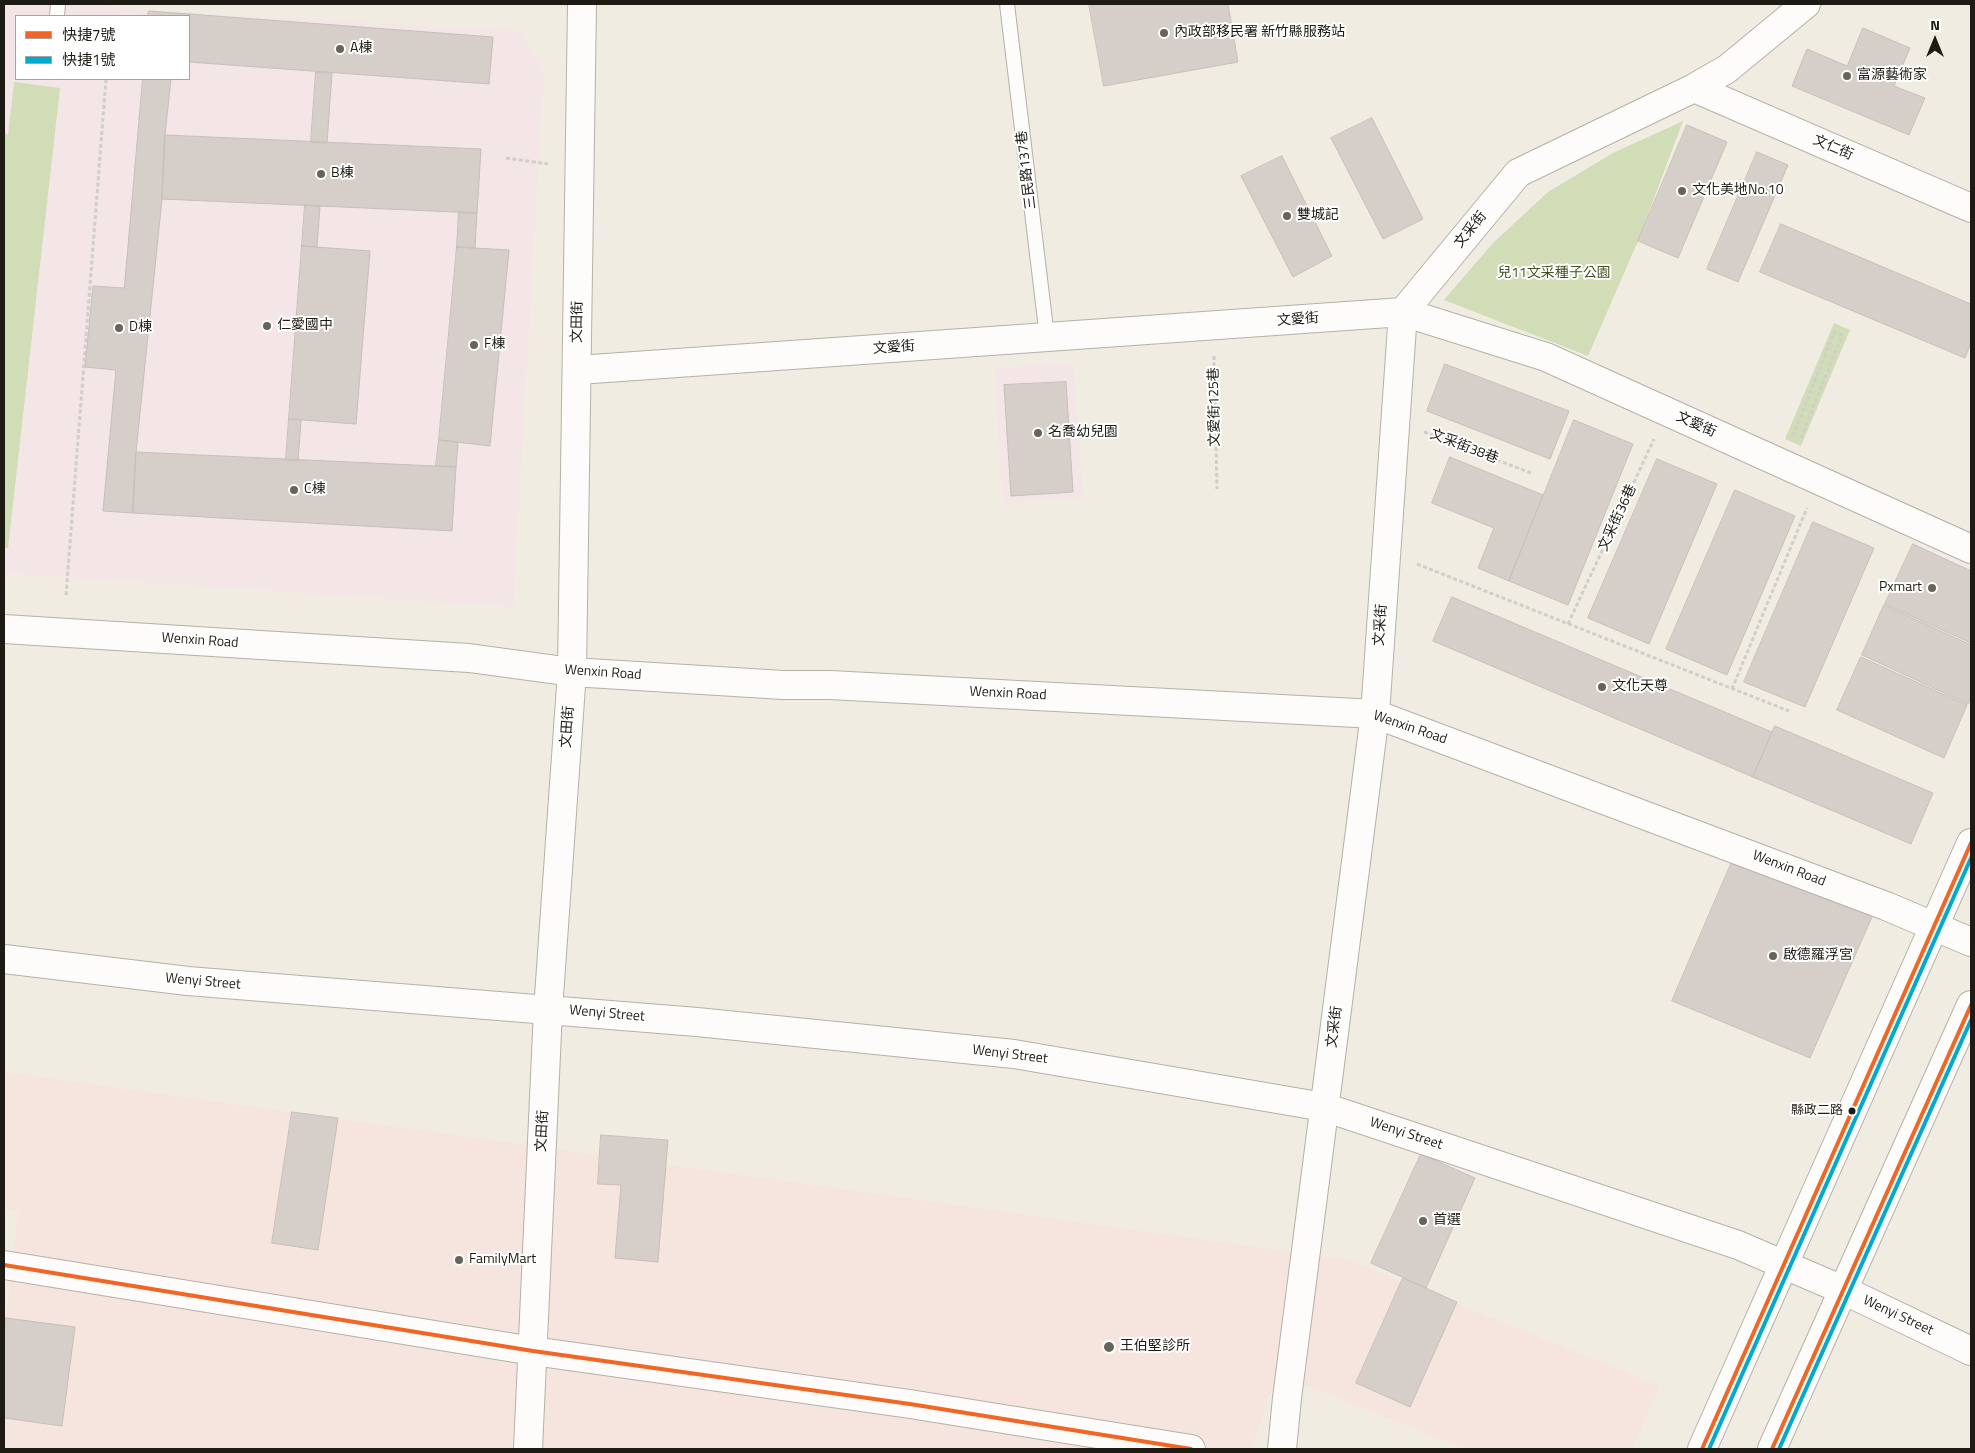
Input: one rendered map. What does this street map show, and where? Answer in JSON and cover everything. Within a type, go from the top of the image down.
[{"type":"street","name":"文田街","points":[[528,1449],[548,1010],[572,672],[582,4]]},
{"type":"street","name":"文采街","points":[[1282,1449],[1324,1107],[1376,714],[1403,312],[1518,173],[1694,88],[1727,69],[1806,4]]},
{"type":"street","name":"文仁街","points":[[1694,88],[1971,208]]},
{"type":"street","name":"文愛街","points":[[578,370],[1403,312],[1546,357],[1971,549]]},
{"type":"street","name":"Wenxin Road","points":[[4,629],[469,658],[572,672],[783,685],[830,685],[1376,714],[1934,925],[1971,942]]},
{"type":"street","points":[[1702,1449],[1971,843]]},
{"type":"street","name":"Wenyi Street","points":[[4,960],[188,981],[697,1022],[1014,1054],[1324,1107],[1738,1245],[1843,1290],[1971,1351]]},
{"type":"street","points":[[1772,1449],[1971,1004]]},
{"type":"street","points":[[4,1264],[533,1351],[910,1404],[1191,1449]]},
{"type":"lane","name":"三民路137巷","points":[[1007,4],[1047,337]]},
{"type":"path","points":[[66,595],[106,80]]},
{"type":"path","points":[[506,158],[580,170]]},
{"type":"path","name":"文愛街125巷","points":[[1213,326],[1217,489]]},
{"type":"path","points":[[1834,332],[1842,335],[1786,465],[1834,332]]},
{"type":"path","name":"文采街36巷","points":[[1568,624],[1667,412]]},
{"type":"path","name":"文采街38巷","points":[[1396,421],[1531,473]]},
{"type":"path","points":[[1732,689],[1819,480]]},
{"type":"path","points":[[1387,552],[1789,711]]},
{"type":"shaded area","name":"仁愛國中","points":[[4,4],[91,4],[123,9],[520,31],[544,72],[513,607],[4,573]]},
{"type":"shaded area","name":"名喬幼兒園","points":[[1073,363],[1083,498],[1003,503],[994,368]]},
{"type":"shaded area","points":[[4,1072],[1349,1260],[1660,1386],[1632,1449],[1465,1449],[1277,1374],[1251,1449],[4,1449],[4,1336],[18,1212],[4,1209]]},
{"type":"green space","points":[[14,82],[60,88],[8,548],[4,548],[4,132],[8,135]]},
{"type":"green space","name":"兒11文采種子公園","points":[[1683,121],[1638,241],[1588,356],[1444,300],[1492,244],[1548,192],[1613,153]]},
{"type":"green space","points":[[1834,323],[1850,330],[1801,446],[1785,439]]},
{"type":"building","name":"內政部移民署 新竹縣服務站","points":[[1089,4],[1228,4],[1238,62],[1104,86]]},
{"type":"building","name":"A棟","points":[[149,11],[493,37],[489,84],[190,62],[190,15],[148,15]]},
{"type":"building","name":"富源藝術家","points":[[1863,28],[1910,48],[1894,86],[1925,98],[1909,135],[1792,86],[1807,49],[1847,66]]},
{"type":"building","points":[[316,72],[332,73],[327,143],[311,142]]},
{"type":"building","name":"D棟","points":[[143,80],[171,80],[165,135],[162,199],[136,452],[133,513],[103,511],[116,370],[85,367],[93,286],[124,288]]},
{"type":"building","name":"雙城記","points":[[1372,118],[1423,219],[1383,239],[1331,138]]},
{"type":"building","name":"文化美地No.10","points":[[1687,125],[1727,142],[1678,258],[1638,241]]},
{"type":"building","name":"B棟","points":[[165,135],[481,149],[477,213],[162,199]]},
{"type":"building","name":"文化美地No.10","points":[[1757,152],[1788,165],[1738,282],[1707,269]]},
{"type":"building","name":"雙城記","points":[[1282,156],[1332,256],[1293,277],[1241,176]]},
{"type":"building","points":[[305,205],[320,206],[317,247],[302,246]]},
{"type":"building","points":[[459,212],[477,213],[475,248],[457,247]]},
{"type":"building","points":[[1781,224],[1971,304],[1971,343],[1965,358],[1760,272]]},
{"type":"building","points":[[302,246],[370,251],[356,424],[289,419]]},
{"type":"building","name":"F棟","points":[[457,247],[509,250],[490,446],[439,440]]},
{"type":"building","points":[[1445,364],[1569,411],[1550,459],[1427,411]]},
{"type":"building","name":"名喬幼兒園","points":[[1066,382],[1073,492],[1011,496],[1004,385]]},
{"type":"building","points":[[289,419],[301,420],[298,461],[286,460]]},
{"type":"building","points":[[1574,420],[1633,444],[1568,605],[1509,581]]},
{"type":"building","points":[[439,440],[458,442],[456,467],[436,466]]},
{"type":"building","name":"C棟","points":[[136,452],[456,467],[452,531],[133,513]]},
{"type":"building","points":[[1450,457],[1543,495],[1509,581],[1478,568],[1494,528],[1432,503]]},
{"type":"building","name":"文化天尊","points":[[1657,459],[1717,484],[1649,644],[1588,618]]},
{"type":"building","name":"文化天尊","points":[[1735,490],[1795,516],[1727,675],[1666,649]]},
{"type":"building","points":[[1813,522],[1874,548],[1805,707],[1744,682]]},
{"type":"building","name":"Pxmart","points":[[1913,544],[1971,571],[1971,643],[1885,604]]},
{"type":"building","name":"文化天尊","points":[[1452,597],[1772,732],[1753,777],[1433,641]]},
{"type":"building","points":[[1884,605],[1971,645],[1971,697],[1968,704],[1862,655]]},
{"type":"building","points":[[1861,657],[1967,705],[1944,758],[1837,710]]},
{"type":"building","points":[[1775,726],[1933,793],[1911,844],[1753,777]]},
{"type":"building","name":"啟德羅浮宮","points":[[1734,857],[1875,910],[1810,1058],[1672,1001]]},
{"type":"building","points":[[292,1112],[338,1118],[318,1250],[272,1243]]},
{"type":"building","points":[[601,1135],[668,1140],[658,1262],[615,1258],[621,1185],[598,1184]]},
{"type":"building","name":"首選","points":[[1421,1154],[1475,1178],[1426,1288],[1371,1263]]},
{"type":"building","points":[[1403,1278],[1457,1302],[1410,1407],[1356,1383]]},
{"type":"building","points":[[6,1318],[75,1327],[62,1426],[4,1418],[4,1334]]},
{"type":"transit line","name":"快捷7號","points":[[1702,1449],[1971,843]]},
{"type":"transit line","name":"快捷1號","points":[[1709,1449],[1971,858]]},
{"type":"transit line","name":"快捷7號","points":[[1772,1449],[1971,1005]]},
{"type":"transit line","name":"快捷1號","points":[[1779,1449],[1971,1020]]},
{"type":"transit line","name":"快捷7號","points":[[4,1265],[533,1351],[910,1404],[1191,1449]]},
{"type":"place","name":"內政部移民署 新竹縣服務站","points":[[1164,33]]},
{"type":"place","name":"A棟","points":[[340,49]]},
{"type":"place","name":"富源藝術家","points":[[1847,76]]},
{"type":"place","name":"B棟","points":[[321,174]]},
{"type":"place","name":"文化美地No.10","points":[[1682,191]]},
{"type":"place","name":"雙城記","points":[[1287,216]]},
{"type":"place","name":"仁愛國中","points":[[267,326]]},
{"type":"place","name":"D棟","points":[[119,328]]},
{"type":"place","name":"F棟","points":[[474,345]]},
{"type":"place","name":"名喬幼兒園","points":[[1038,433]]},
{"type":"place","name":"C棟","points":[[294,490]]},
{"type":"place","name":"Pxmart","points":[[1932,588]]},
{"type":"place","name":"文化天尊","points":[[1602,687]]},
{"type":"place","name":"啟德羅浮宮","points":[[1773,956]]},
{"type":"place","name":"縣政二路","points":[[1852,1111]]},
{"type":"place","name":"首選","points":[[1423,1221]]},
{"type":"place","name":"FamilyMart","points":[[459,1260]]},
{"type":"place","name":"王伯堅診所","points":[[1109,1347]]}]
